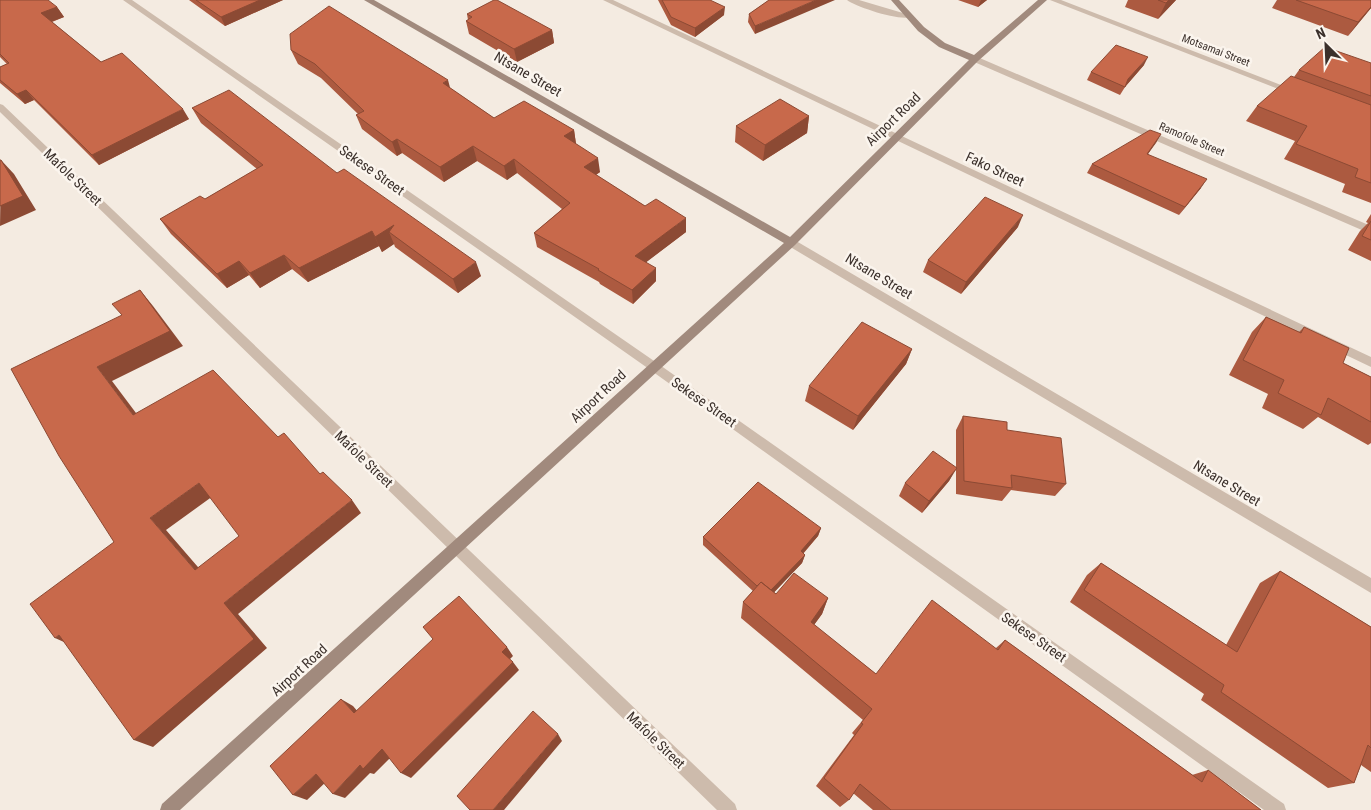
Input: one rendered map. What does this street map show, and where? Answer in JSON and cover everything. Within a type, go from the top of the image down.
[{"type":"main road","name":"Ntsane Street","points":[[368,0],[791,242]]},
{"type":"main road","points":[[895,0],[921,29],[942,45],[975,60]]},
{"type":"main road","name":"Airport Road","points":[[168,810],[791,242],[895,137],[975,60],[1043,0]]},
{"type":"street","name":"Sekese Street","points":[[127,0],[653,366],[1278,810]]},
{"type":"street","name":"Fako Street","points":[[607,0],[1371,362]]},
{"type":"street","points":[[851,0],[889,13],[909,16]]},
{"type":"street","name":"Motsamai Street","points":[[1054,0],[1306,96]]},
{"type":"street","name":"Ramofole Street","points":[[975,60],[1371,230]]},
{"type":"street","name":"Mafole Street","points":[[0,107],[729,810]]},
{"type":"street","name":"Ntsane Street","points":[[791,242],[1371,586]]},
{"type":"building","points":[[0,0],[48,0],[57,7],[41,13],[101,62],[122,53],[183,109],[92,155],[26,90],[17,94],[0,80],[0,67],[9,63],[0,54]]},
{"type":"building","points":[[196,0],[260,0],[221,17]]},
{"type":"building","points":[[494,0],[552,30],[514,49],[466,21],[472,17],[467,14]]},
{"type":"building","points":[[662,0],[710,0],[725,7],[695,28],[671,17]]},
{"type":"building","points":[[769,0],[816,0],[755,26],[749,14]]},
{"type":"building","points":[[1158,0],[1169,0],[1166,3]]},
{"type":"building","points":[[1296,0],[1371,0],[1371,7],[1358,22]]},
{"type":"building","points":[[329,6],[448,80],[443,83],[494,118],[524,101],[574,130],[564,136],[598,158],[584,167],[645,206],[656,199],[686,218],[635,256],[656,268],[632,290],[599,269],[534,233],[570,203],[514,159],[504,166],[473,146],[440,167],[397,139],[392,142],[356,115],[364,111],[315,64],[291,50],[290,34]]},
{"type":"building","points":[[1116,45],[1148,57],[1128,79],[1125,87],[1091,72]]},
{"type":"building","points":[[1325,47],[1371,63],[1371,96],[1299,70]]},
{"type":"building","points":[[1291,76],[1371,105],[1371,183],[1355,177],[1358,169],[1296,144],[1307,126],[1257,106]]},
{"type":"building","points":[[229,90],[337,173],[344,169],[476,262],[453,279],[389,232],[394,225],[375,237],[372,231],[299,268],[284,255],[250,273],[239,261],[217,274],[160,219],[200,196],[205,199],[263,165],[192,108]]},
{"type":"building","points":[[780,99],[809,116],[765,145],[736,126]]},
{"type":"building","points":[[1150,130],[1161,134],[1147,154],[1207,179],[1185,207],[1092,164]]},
{"type":"building","points":[[0,160],[23,196],[0,206]]},
{"type":"building","points":[[985,197],[1023,215],[966,282],[928,260]]},
{"type":"building","points":[[1371,221],[1371,240],[1362,236]]},
{"type":"building","points":[[140,290],[170,331],[97,367],[133,415],[213,370],[278,437],[284,433],[320,474],[323,472],[352,500],[224,603],[254,639],[134,740],[59,635],[55,638],[30,604],[114,542],[59,456],[11,369],[122,315],[112,304]],"holes":[[[199,483],[239,536],[195,570],[150,518]]]},
{"type":"building","points":[[1266,317],[1301,333],[1304,327],[1349,348],[1343,363],[1371,377],[1371,422],[1328,398],[1321,415],[1278,393],[1284,380],[1243,360]]},
{"type":"building","points":[[862,322],[912,349],[858,416],[809,386]]},
{"type":"building","points":[[963,416],[1007,422],[1007,430],[1061,438],[1066,484],[1011,475],[1012,488],[964,481]]},
{"type":"building","points":[[933,451],[957,468],[929,501],[905,483]]},
{"type":"building","points":[[758,482],[821,528],[801,551],[805,555],[771,590],[761,582],[757,586],[703,537]]},
{"type":"building","points":[[1101,563],[1237,652],[1280,571],[1371,627],[1371,748],[1368,745],[1354,783],[1221,692],[1224,685],[1084,590]]},
{"type":"building","points":[[794,573],[828,598],[811,622],[876,674],[932,600],[998,650],[1005,640],[1202,782],[1208,770],[1261,810],[891,810],[860,784],[849,800],[824,778],[872,709],[743,602],[761,582],[776,594]]},
{"type":"building","points":[[459,596],[507,647],[502,652],[513,662],[401,773],[382,749],[363,769],[360,765],[333,794],[316,774],[293,795],[270,766],[341,699],[354,713],[433,639],[423,627]]},
{"type":"building","points":[[533,711],[558,734],[493,810],[470,810],[457,796]]}]
